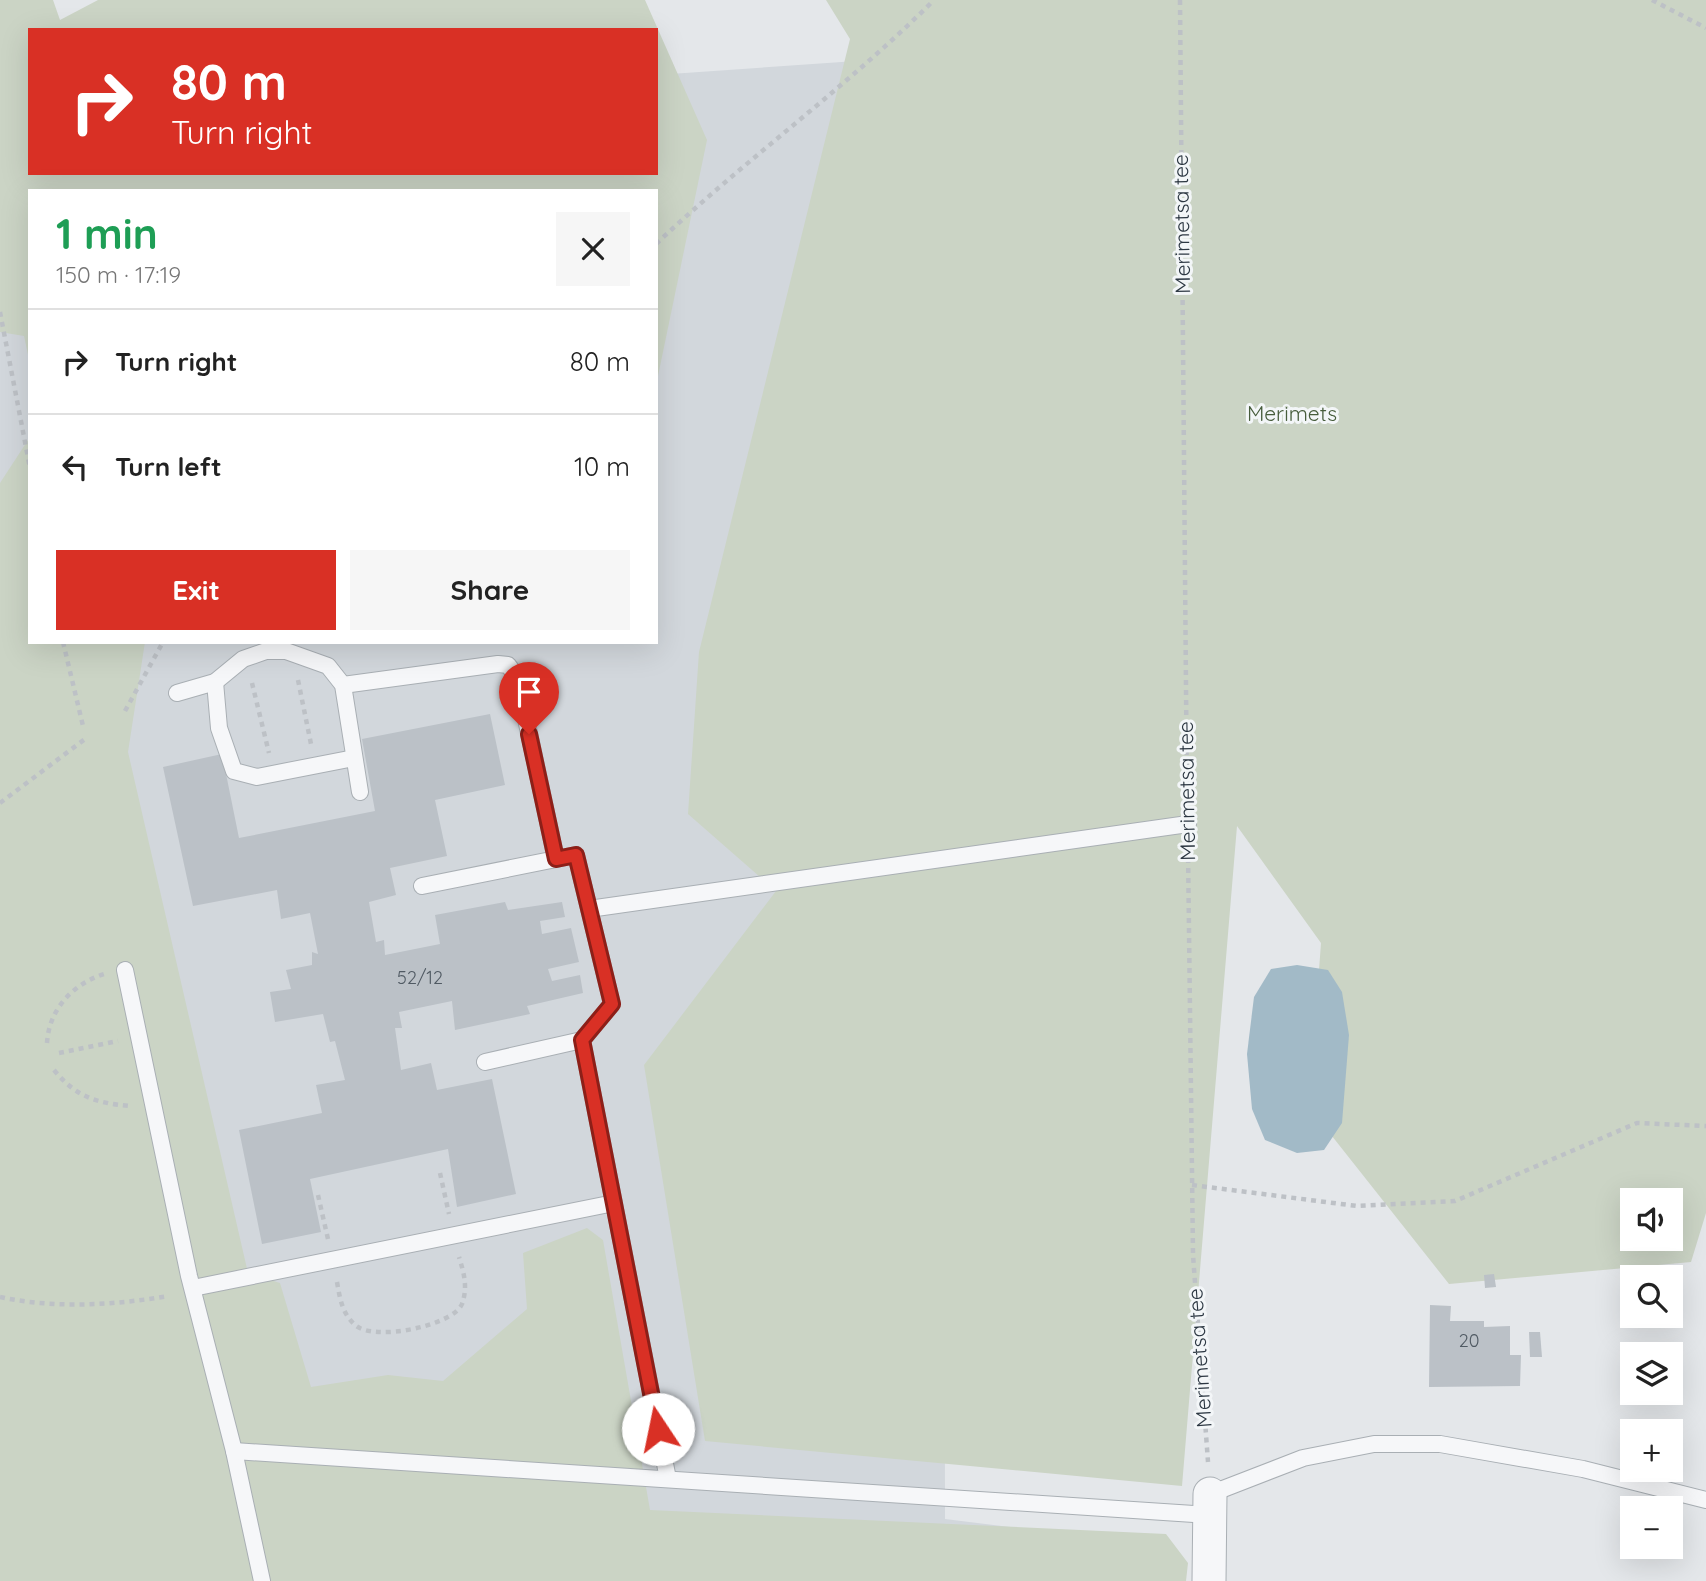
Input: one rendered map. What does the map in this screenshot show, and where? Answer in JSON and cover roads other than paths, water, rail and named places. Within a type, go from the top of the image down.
[{"type":"street","points":[[1209,1581],[1210,1504]]},
{"type":"lane","points":[[177,693],[215,682],[247,658],[266,652],[293,653],[328,666],[343,685],[360,792]]},
{"type":"lane","points":[[343,685],[498,664],[508,665],[517,677],[556,859]]},
{"type":"lane","points":[[215,682],[219,728],[234,771],[257,777],[354,758]]},
{"type":"lane","points":[[589,909],[1188,824]]},
{"type":"lane","points":[[422,886],[576,855],[612,1004],[582,1040],[485,1062]]},
{"type":"lane","points":[[125,970],[193,1290],[234,1451],[262,1581]]},
{"type":"lane","points":[[582,1040],[668,1479]]},
{"type":"lane","points":[[193,1290],[614,1203]]},
{"type":"lane","points":[[234,1451],[668,1479],[1210,1504],[1303,1458],[1374,1444],[1440,1444],[1583,1469],[1706,1500]]},
{"type":"water","points":[[1297,965],[1328,970],[1342,992],[1349,1035],[1342,1123],[1324,1150],[1297,1153],[1265,1140],[1252,1109],[1247,1054],[1254,997],[1271,969]]},
{"type":"park label","name":"Merimets","points":[[1292,414]]}]
